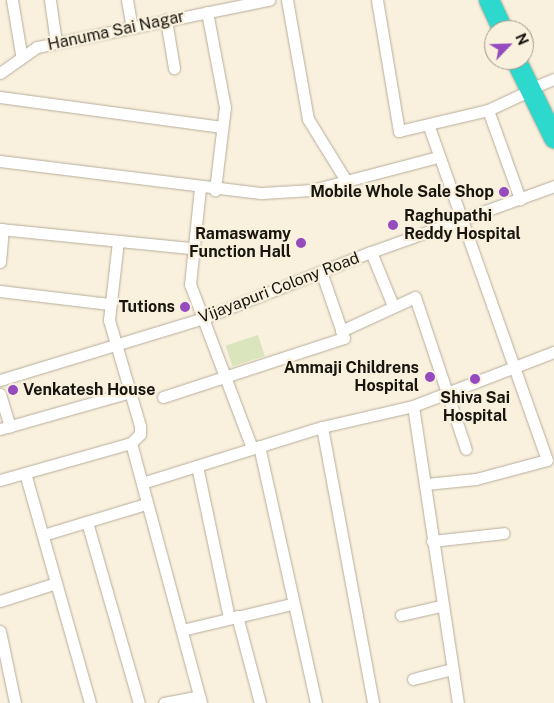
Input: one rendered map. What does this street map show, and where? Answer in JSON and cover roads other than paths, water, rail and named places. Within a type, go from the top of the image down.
[{"type":"highway","points":[[490,0],[498,20]]},
{"type":"highway","points":[[504,0],[512,20]]},
{"type":"highway","points":[[526,70],[541,85],[554,138]]},
{"type":"highway","points":[[534,70],[554,113]]},
{"type":"street","points":[[12,0],[21,54]]},
{"type":"street","points":[[50,0],[56,42]]},
{"type":"street","points":[[127,0],[132,27]]},
{"type":"street","name":"Hanuma Sai Nagar","points":[[0,73],[21,54],[56,42],[207,12],[228,4],[269,0]]},
{"type":"street","points":[[287,0],[308,119],[345,179]]},
{"type":"street","points":[[377,0],[400,131],[429,127],[488,110],[541,85]]},
{"type":"street","points":[[207,12],[224,107],[215,190]]},
{"type":"street","points":[[166,20],[174,68]]},
{"type":"street","points":[[0,97],[222,127]]},
{"type":"street","points":[[488,110],[520,199]]},
{"type":"street","points":[[426,484],[476,479],[547,460],[460,221],[429,127]]},
{"type":"street","points":[[0,161],[215,190],[262,193],[312,190],[345,179],[438,157]]},
{"type":"street","name":"Vijayapuri Colony Road","points":[[0,380],[114,347],[204,318],[322,274],[371,252],[554,186]]},
{"type":"street","points":[[200,188],[192,248],[190,284],[226,380],[256,447],[291,604],[316,703]]},
{"type":"street","points":[[0,262],[2,229],[192,248]]},
{"type":"street","points":[[0,480],[131,443],[140,434],[140,426],[114,347],[108,304],[118,241]]},
{"type":"street","points":[[371,252],[393,306]]},
{"type":"street","points":[[164,397],[226,380],[344,338],[322,274]]},
{"type":"street","points":[[0,292],[108,304]]},
{"type":"street","points":[[342,331],[415,296],[449,393],[466,449]]},
{"type":"street","points":[[142,483],[322,427],[413,406],[515,370],[554,352]]},
{"type":"street","points":[[0,394],[5,427],[128,393]]},
{"type":"street","points":[[413,406],[426,484],[441,606],[458,703]]},
{"type":"street","points":[[322,427],[373,703]]},
{"type":"street","points":[[131,443],[200,699],[164,703]]},
{"type":"street","points":[[197,466],[233,617],[260,703]]},
{"type":"street","points":[[25,473],[90,703]]},
{"type":"street","points":[[43,535],[146,504]]},
{"type":"street","points":[[87,522],[139,703]]},
{"type":"street","points":[[432,541],[504,533]]},
{"type":"street","points":[[0,601],[56,583]]},
{"type":"street","points":[[182,630],[291,604]]},
{"type":"street","points":[[401,615],[441,606]]},
{"type":"street","points":[[0,631],[5,672],[15,703]]},
{"type":"street","points":[[413,678],[452,669]]},
{"type":"place","name":"Mobile Whole Sale Shop","points":[[504,192]]},
{"type":"place","name":"Raghupathi Reddy Hospital","points":[[393,225]]},
{"type":"place","name":"Ramaswamy Function Hall","points":[[301,243]]},
{"type":"place","name":"Tutions","points":[[185,307]]},
{"type":"place","name":"Ammaji Childrens Hospital","points":[[430,377]]},
{"type":"place","name":"Shiva Sai Hospital","points":[[475,379]]},
{"type":"place","name":"Venkatesh House","points":[[13,390]]}]
